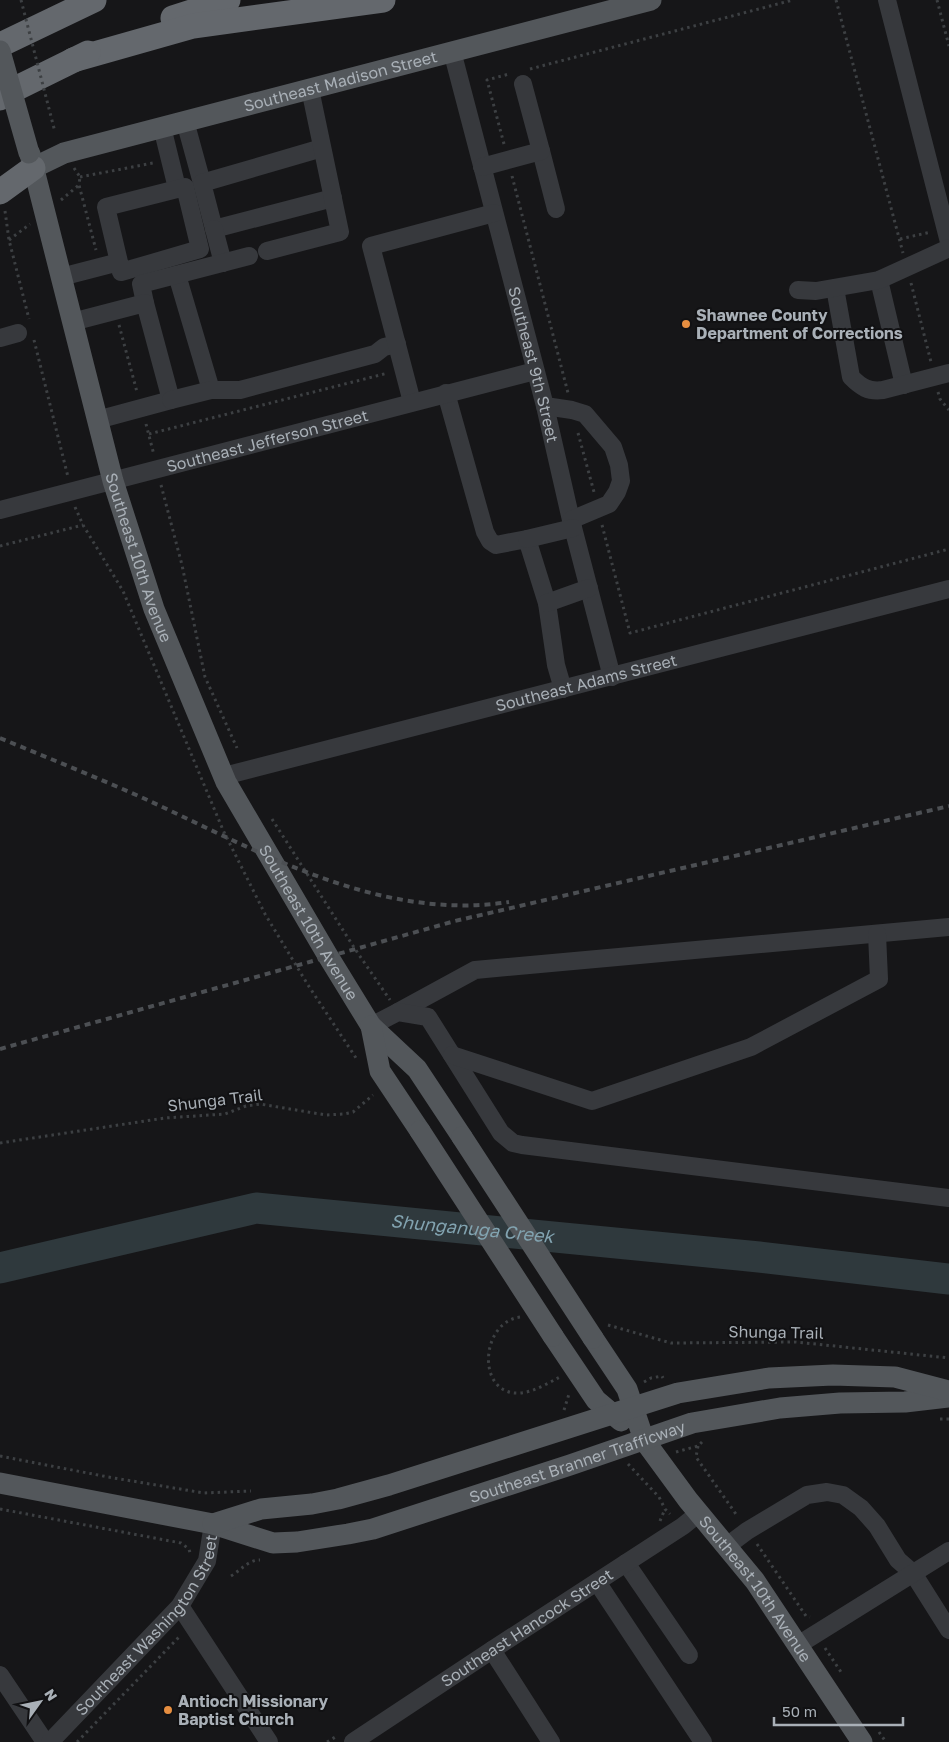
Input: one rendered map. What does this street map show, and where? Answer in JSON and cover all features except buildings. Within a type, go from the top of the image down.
[{"type":"highway","points":[[53,20],[79,0]]},
{"type":"highway","points":[[0,45],[94,0]]},
{"type":"highway","points":[[0,98],[73,60],[137,32],[228,0]]},
{"type":"highway","points":[[73,60],[193,26],[383,0]]},
{"type":"highway","points":[[0,192],[31,160]]},
{"type":"main road","name":"Southeast Madison Street","points":[[31,160],[650,0]]},
{"type":"main road","name":"Southeast 10th Avenue","points":[[0,51],[31,160],[113,481],[154,609],[224,776],[269,857],[371,1026],[418,1069],[462,1137],[599,1331],[630,1398],[644,1440]]},
{"type":"main road","name":"Southeast 10th Avenue","points":[[371,1026],[380,1070],[596,1400],[644,1440],[656,1457],[691,1520],[727,1546],[755,1581],[864,1738]]},
{"type":"main road","name":"Southeast Branner Trafficway","points":[[213,1524],[261,1509],[312,1504],[388,1485],[612,1414],[630,1398],[672,1395],[769,1378],[801,1376],[895,1377],[949,1390]]},
{"type":"main road","name":"Southeast Branner Trafficway","points":[[0,1483],[213,1524],[273,1543],[297,1542],[373,1529],[617,1458],[644,1440],[687,1425],[780,1408],[840,1403],[905,1402],[949,1397]]},
{"type":"street","points":[[887,0],[944,198],[947,235]]},
{"type":"street","name":"Southeast 9th Street","points":[[452,51],[545,406],[572,524],[612,677]]},
{"type":"street","points":[[521,75],[556,209]]},
{"type":"street","points":[[268,251],[340,232],[310,88]]},
{"type":"street","points":[[185,121],[223,263]]},
{"type":"street","points":[[162,127],[177,188]]},
{"type":"street","points":[[202,183],[322,148]]},
{"type":"street","points":[[482,167],[541,151]]},
{"type":"street","points":[[185,187],[200,248],[121,272],[110,264],[106,207],[185,187]]},
{"type":"street","points":[[214,229],[333,198]]},
{"type":"street","points":[[412,402],[371,246],[494,213]]},
{"type":"street","points":[[798,290],[816,291],[879,280],[949,248]]},
{"type":"street","points":[[171,400],[141,284],[249,256]]},
{"type":"street","points":[[61,277],[110,264]]},
{"type":"street","points":[[177,275],[211,390]]},
{"type":"street","points":[[879,280],[904,385]]},
{"type":"street","points":[[835,288],[851,377],[860,386],[874,391],[942,375]]},
{"type":"street","points":[[72,322],[145,303]]},
{"type":"street","points":[[0,338],[18,333]]},
{"type":"street","points":[[97,420],[211,390],[240,390],[374,354],[384,347],[397,344]]},
{"type":"street","name":"Southeast Jefferson Street","points":[[0,510],[535,371]]},
{"type":"street","points":[[446,393],[485,532],[490,541],[496,545],[527,539],[572,524],[609,504],[617,492],[621,481],[619,465],[613,447],[585,414],[545,406]]},
{"type":"street","points":[[527,539],[547,603],[556,665],[563,690]]},
{"type":"street","points":[[547,603],[589,588]]},
{"type":"street","name":"Southeast Adams Street","points":[[224,776],[949,589]]},
{"type":"street","points":[[371,1026],[475,970],[949,927]]},
{"type":"street","points":[[452,1055],[592,1101],[751,1047],[878,979],[877,934]]},
{"type":"street","points":[[398,1012],[428,1017],[501,1133],[513,1143],[949,1198]]},
{"type":"street","points":[[727,1546],[747,1531],[807,1495],[826,1492],[843,1496],[861,1508],[877,1526],[898,1560],[913,1573],[949,1630]]},
{"type":"street","name":"Southeast Hancock Street","points":[[354,1742],[691,1520]]},
{"type":"street","name":"Southeast Washington Street","points":[[50,1742],[180,1606],[207,1561],[213,1524]]},
{"type":"street","points":[[798,1645],[949,1550]]},
{"type":"street","points":[[626,1563],[689,1655]]},
{"type":"street","points":[[597,1582],[703,1742]]},
{"type":"street","points":[[180,1606],[269,1742]]},
{"type":"street","points":[[492,1650],[551,1742]]},
{"type":"street","points":[[0,1675],[45,1742]]},
{"type":"path","points":[[21,0],[56,132],[64,153],[80,177],[79,185],[93,242],[110,264]]},
{"type":"path","points":[[793,0],[521,75],[487,80],[630,633],[949,549]]},
{"type":"path","points":[[836,0],[906,267],[942,375],[940,399],[949,410]]},
{"type":"path","points":[[937,0],[949,46]]},
{"type":"path","points":[[80,177],[170,160]]},
{"type":"path","points":[[900,239],[947,235]]},
{"type":"path","points":[[115,310],[182,565],[205,677],[236,748]]},
{"type":"path","points":[[149,434],[404,369]]},
{"type":"path","points":[[0,546],[83,525]]},
{"type":"path","points":[[270,816],[355,949],[398,1012]]},
{"type":"path","name":"Shunga Trail","points":[[0,1143],[165,1118],[226,1114],[246,1106],[260,1104],[326,1115],[344,1114],[353,1112],[378,1091]]},
{"type":"path","points":[[517,1317],[503,1325],[495,1334],[490,1346],[487,1358],[489,1370],[494,1381],[503,1390],[520,1393],[533,1390],[563,1376],[566,1381]]},
{"type":"path","name":"Shunga Trail","points":[[599,1331],[671,1343],[796,1342],[949,1358]]},
{"type":"path","points":[[630,1398],[651,1378],[662,1376],[672,1395]]},
{"type":"path","points":[[568,1386],[569,1396],[562,1413],[596,1400]]},
{"type":"path","points":[[937,1419],[949,1419]]},
{"type":"path","points":[[687,1425],[698,1446],[696,1457],[806,1616],[811,1617]]},
{"type":"path","points":[[617,1458],[629,1465],[698,1446],[706,1438]]},
{"type":"path","points":[[0,1456],[204,1494],[259,1490]]},
{"type":"path","points":[[617,1458],[629,1465],[659,1497],[665,1509],[691,1520]]},
{"type":"path","points":[[0,1508],[181,1543],[189,1548],[191,1561]]},
{"type":"path","points":[[231,1576],[254,1560],[264,1560]]},
{"type":"path","points":[[77,1742],[182,1634]]},
{"type":"path","points":[[832,1643],[825,1648],[845,1679]]},
{"type":"path","points":[[864,1738],[886,1742]]},
{"type":"waterway","name":"Shunganuga Creek","points":[[0,1268],[256,1208],[759,1257],[949,1279]]},
{"type":"railway","points":[[0,738],[125,790],[274,859],[366,892],[413,902],[460,905],[509,902]]},
{"type":"railway","points":[[0,1049],[455,921],[949,806]]},
{"type":"place","name":"Shawnee County Department of Corrections","points":[[686,324]]},
{"type":"place","name":"Antioch Missionary Baptist Church","points":[[168,1710]]}]
